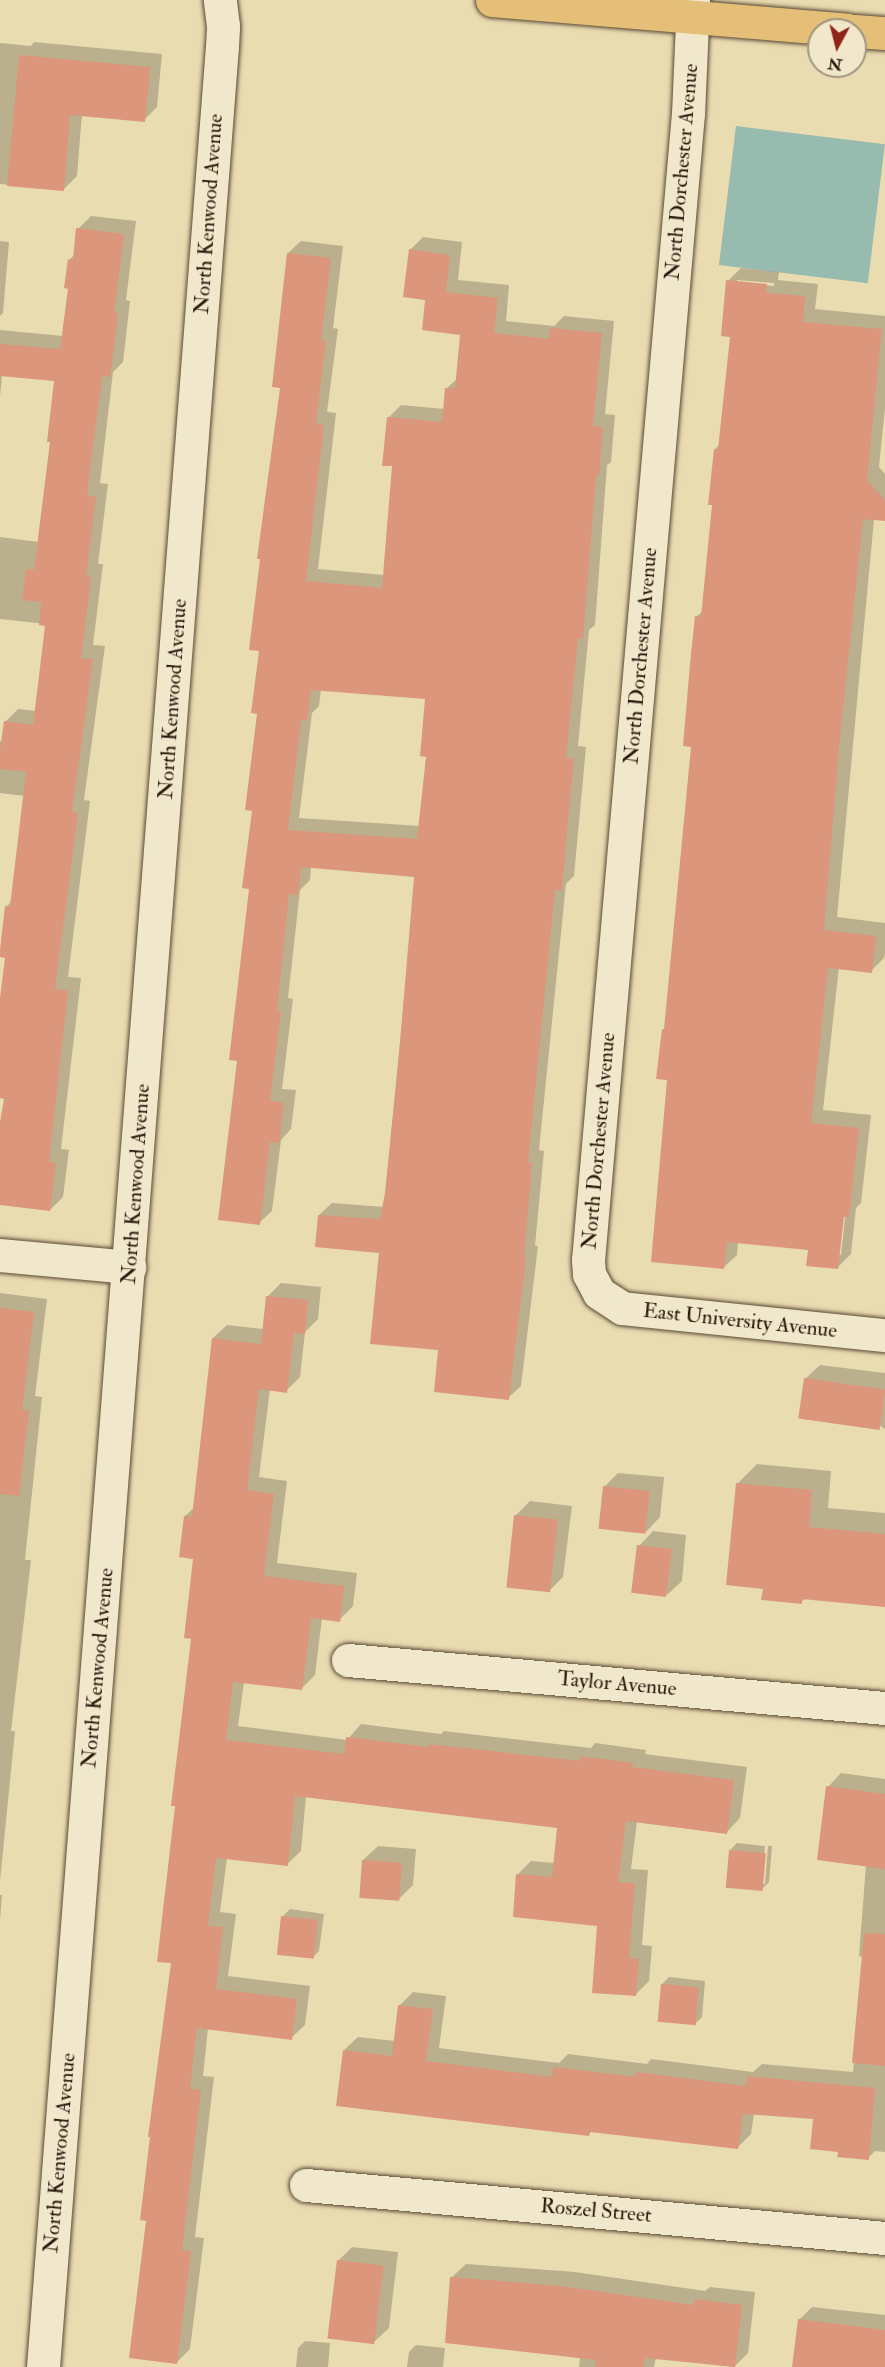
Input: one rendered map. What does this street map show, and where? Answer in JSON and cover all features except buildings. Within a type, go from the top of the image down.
[{"type":"main road","points":[[492,0],[692,9],[807,25]]},
{"type":"main road","points":[[867,32],[885,33]]},
{"type":"street","name":"North Kenwood Avenue","points":[[43,2367],[224,26],[220,0]]},
{"type":"street","name":"North Dorchester Avenue","points":[[599,1293],[589,1274],[588,1260],[688,112],[692,9]]},
{"type":"street","points":[[0,1256],[129,1267]]},
{"type":"street","name":"East University Avenue","points":[[599,1293],[622,1308],[638,1312],[885,1335]]},
{"type":"street","name":"Taylor Avenue","points":[[348,1660],[885,1708]]},
{"type":"street","name":"Roszel Street","points":[[306,2185],[885,2238]]},
{"type":"water","points":[[736,126],[885,144],[868,283],[719,265]]}]
